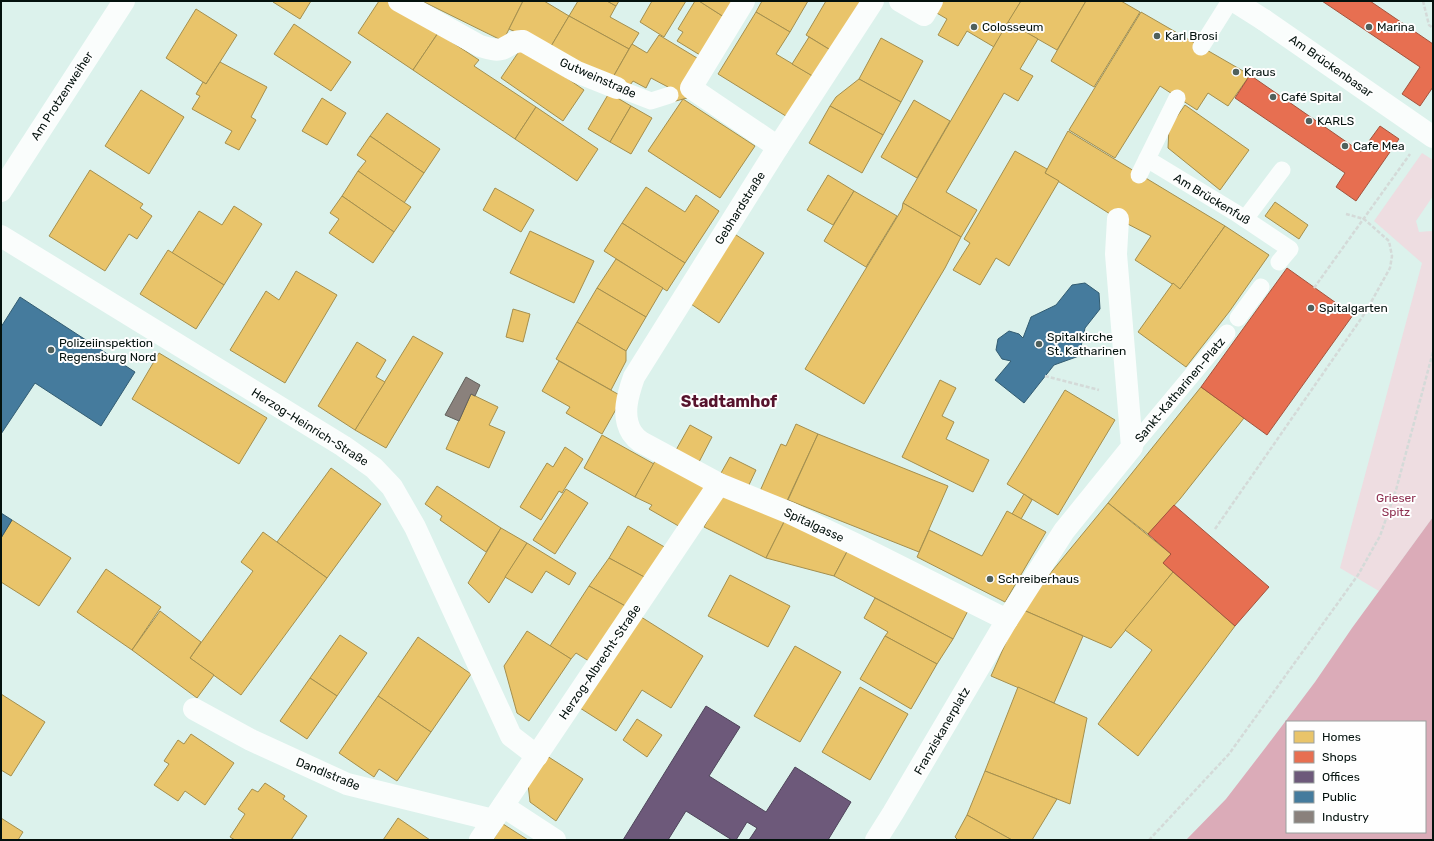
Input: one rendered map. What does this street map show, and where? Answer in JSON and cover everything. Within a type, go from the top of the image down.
[{"type":"street","name":"Am Protzenweiher","points":[[1,191],[124,1]]},
{"type":"street","name":"Gutweinstraße","points":[[399,1],[480,46],[490,49],[501,49],[515,42],[522,41],[577,72],[617,88]]},
{"type":"street","points":[[744,1],[682,91],[778,147]]},
{"type":"street","name":"Gebhardstraße","points":[[628,422],[626,408],[629,391],[634,377],[778,147],[873,1]]},
{"type":"street","points":[[900,1],[924,15],[932,1]]},
{"type":"street","name":"Am Brückenbasar","points":[[1234,1],[1430,134]]},
{"type":"street","name":"Sankt-Katharinen-Platz","points":[[1007,620],[1064,532],[1132,447],[1116,254],[1118,219]]},
{"type":"street","name":"Herzog-Heinrich-Straße","points":[[1,236],[336,442],[374,468],[392,487],[415,527],[511,736],[537,756]]},
{"type":"street","name":"Spitalgasse","points":[[628,422],[632,433],[641,442],[719,484],[790,513],[864,548],[1007,620]]},
{"type":"street","name":"Herzog-Albrecht-Straße","points":[[480,840],[719,484]]},
{"type":"street","name":"Franziskanerplatz","points":[[876,840],[1007,620]]},
{"type":"street","name":"Dandlstraße","points":[[194,709],[250,740],[347,784],[498,813],[555,840]]},
{"type":"lane","points":[[1201,47],[1230,1]]},
{"type":"lane","name":"Gutweinstraße","points":[[617,88],[651,102],[682,91]]},
{"type":"lane","points":[[1139,175],[1177,98]]},
{"type":"lane","name":"Am Brückenfuß","points":[[1147,159],[1290,248],[1279,262]]},
{"type":"lane","points":[[1245,219],[1282,170]]},
{"type":"lane","points":[[1238,318],[1261,287]]},
{"type":"lane","name":"Sankt-Katharinen-Platz","points":[[1132,447],[1227,333]]},
{"type":"path","points":[[1423,1],[1429,26],[1433,28]]},
{"type":"path","points":[[1314,288],[1364,219],[1430,134]]},
{"type":"path","points":[[1215,529],[1365,313],[1390,268],[1392,256],[1389,241],[1364,219],[1346,214]]},
{"type":"path","points":[[1150,840],[1229,754],[1358,575],[1380,536],[1387,516],[1433,352]]},
{"type":"path","points":[[1045,376],[1128,398]]},
{"type":"green space","name":"Grieser Spitz","points":[[1422,153],[1433,160],[1433,196],[1416,221],[1419,232],[1433,232],[1433,517],[1379,591],[1340,568],[1422,263],[1374,221]]},
{"type":"shaded area","points":[[1433,517],[1433,840],[1186,840],[1226,799],[1315,682],[1352,628]]},
{"type":"building: Homes","points":[[311,1],[300,19],[273,2]]},
{"type":"building: Homes","points":[[379,1],[391,1],[438,33],[413,70],[358,33]]},
{"type":"building: Homes","points":[[422,1],[523,1],[503,41]]},
{"type":"building: Homes","points":[[523,1],[544,1],[569,16],[550,48],[509,29]]},
{"type":"building: Homes","points":[[578,1],[607,1],[616,6],[610,17],[639,33],[629,49],[569,16]]},
{"type":"building: Homes","points":[[607,1],[619,1],[616,6]]},
{"type":"building: Homes","points":[[652,1],[686,1],[664,37],[640,22]]},
{"type":"building: Homes","points":[[695,1],[699,1],[724,17],[700,55],[677,41],[683,32],[678,29]]},
{"type":"building: Homes","points":[[699,1],[734,1],[724,17]]},
{"type":"building: Homes","points":[[762,1],[808,1],[790,32],[756,12]]},
{"type":"building: Homes","points":[[826,1],[864,1],[832,51],[806,35]]},
{"type":"building: Homes","name":"Colosseum","points":[[941,1],[1021,1],[994,47],[967,31],[958,46],[938,35],[947,19],[935,12]]},
{"type":"building: Homes","points":[[1021,1],[1086,1],[1057,50],[1008,22]]},
{"type":"building: Homes","points":[[1086,1],[1121,1],[1140,12],[1094,87],[1051,61]]},
{"type":"building: Homes","points":[[196,9],[237,35],[206,84],[166,58]]},
{"type":"building: Homes","points":[[756,12],[790,32],[776,54],[816,78],[789,118],[718,74]]},
{"type":"building: Homes","points":[[1141,12],[1250,75],[1228,106],[1208,93],[1197,110],[1160,86],[1115,158],[1069,130]]},
{"type":"building: Homes","points":[[569,16],[629,49],[612,79],[550,48]]},
{"type":"building: Homes","points":[[1008,22],[1038,39],[1020,69],[1033,76],[1018,101],[1004,93],[946,192],[977,210],[961,237],[903,203]]},
{"type":"building: Homes","points":[[294,24],[351,62],[331,91],[274,54]]},
{"type":"building: Homes","points":[[438,33],[479,60],[474,66],[536,107],[515,139],[413,70]]},
{"type":"building: Homes","points":[[659,35],[697,58],[687,98],[672,102],[668,87],[651,78],[646,88],[633,81],[628,88],[612,79],[632,44],[647,53]]},
{"type":"building: Homes","points":[[809,37],[832,51],[816,78],[792,64]]},
{"type":"building: Homes","points":[[881,38],[923,61],[901,102],[859,79]]},
{"type":"building: Homes","points":[[522,47],[584,90],[563,121],[501,78]]},
{"type":"building: Homes","points":[[220,62],[267,87],[251,117],[256,120],[239,150],[225,143],[232,131],[192,109],[200,96],[196,94],[203,82],[206,84]]},
{"type":"building: Homes","points":[[859,79],[901,102],[883,135],[830,106],[836,97]]},
{"type":"building: Homes","points":[[141,90],[184,117],[149,174],[105,146]]},
{"type":"building: Homes","points":[[609,93],[631,106],[610,142],[588,129]]},
{"type":"building: Homes","points":[[322,98],[346,113],[327,145],[302,131]]},
{"type":"building: Homes","points":[[683,99],[755,146],[720,198],[648,151]]},
{"type":"building: Homes","points":[[914,100],[950,121],[917,178],[881,157]]},
{"type":"building: Homes","points":[[1185,105],[1249,150],[1220,190],[1168,148],[1169,128]]},
{"type":"building: Homes","points":[[631,106],[652,118],[631,154],[610,142]]},
{"type":"building: Homes","points":[[830,106],[883,135],[862,173],[809,143]]},
{"type":"building: Homes","points":[[536,107],[598,149],[577,181],[515,139]]},
{"type":"building: Homes","points":[[387,113],[440,149],[424,173],[370,136]]},
{"type":"building: Homes","points":[[1068,131],[1225,226],[1180,289],[1135,260],[1151,236],[1118,219],[1045,173]]},
{"type":"building: Homes","points":[[370,136],[424,173],[404,203],[358,171],[366,161],[357,155]]},
{"type":"building: Homes","points":[[1015,151],[1047,169],[1045,173],[1059,181],[1009,266],[996,258],[980,285],[953,270],[970,243],[964,239]]},
{"type":"building: Homes","points":[[90,170],[143,204],[140,208],[152,216],[137,239],[129,234],[105,271],[49,236]]},
{"type":"building: Homes","points":[[358,171],[411,207],[394,232],[342,196]]},
{"type":"building: Homes","points":[[828,175],[854,191],[833,225],[807,210]]},
{"type":"building: Homes","points":[[646,187],[685,212],[696,195],[719,211],[685,263],[622,223]]},
{"type":"building: Homes","points":[[495,188],[534,210],[521,232],[483,210]]},
{"type":"building: Homes","points":[[854,191],[897,216],[866,267],[824,241]]},
{"type":"building: Homes","points":[[342,196],[394,232],[373,263],[329,233],[339,219],[330,213]]},
{"type":"building: Homes","points":[[1275,202],[1308,225],[1299,239],[1265,216]]},
{"type":"building: Homes","points":[[903,203],[961,237],[945,268],[864,404],[805,369],[902,209]]},
{"type":"building: Homes","points":[[234,206],[262,224],[224,285],[172,253],[199,211],[222,225]]},
{"type":"building: Homes","points":[[622,223],[685,263],[667,291],[604,251]]},
{"type":"building: Homes","points":[[1225,226],[1269,255],[1229,312],[1186,367],[1138,332],[1173,283],[1180,289]]},
{"type":"building: Homes","points":[[530,231],[594,261],[574,303],[510,273]]},
{"type":"building: Homes","points":[[733,233],[764,253],[719,323],[688,302]]},
{"type":"building: Homes","points":[[168,250],[224,285],[196,329],[140,294]]},
{"type":"building: Homes","points":[[616,259],[663,288],[646,317],[597,288]]},
{"type":"building: Homes","points":[[296,271],[337,295],[285,383],[230,350],[266,291],[279,300]]},
{"type":"building: Homes","points":[[597,288],[646,317],[626,351],[577,322]]},
{"type":"building: Homes","points":[[513,309],[530,314],[523,342],[506,337]]},
{"type":"building: Homes","points":[[577,322],[626,351],[626,361],[611,390],[556,359]]},
{"type":"building: Homes","points":[[413,336],[443,353],[386,448],[355,430]]},
{"type":"building: Homes","points":[[357,342],[386,360],[376,377],[385,382],[355,430],[318,406]]},
{"type":"building: Homes","points":[[159,353],[267,418],[239,464],[132,399]]},
{"type":"building: Homes","points":[[559,361],[623,397],[602,434],[566,413],[570,407],[542,391]]},
{"type":"building: Homes","points":[[940,380],[956,388],[942,416],[954,422],[946,439],[989,460],[973,492],[902,457]]},
{"type":"building: Homes","points":[[1201,387],[1244,418],[1180,499],[1148,534],[1108,503]]},
{"type":"building: Homes","points":[[1065,390],[1115,420],[1058,515],[1007,484]]},
{"type":"building: Homes","points":[[471,394],[498,407],[489,425],[505,432],[489,468],[446,449]]},
{"type":"building: Homes","points":[[796,424],[818,434],[786,503],[760,491],[781,444],[786,446]]},
{"type":"building: Homes","points":[[690,425],[712,437],[699,462],[676,450]]},
{"type":"building: Homes","points":[[818,434],[948,486],[919,552],[788,500]]},
{"type":"building: Homes","points":[[602,435],[654,464],[635,497],[584,468]]},
{"type":"building: Homes","points":[[565,447],[583,459],[562,493],[559,491],[541,520],[520,507],[547,463],[553,467]]},
{"type":"building: Homes","points":[[730,457],[756,470],[748,487],[721,473]]},
{"type":"building: Homes","points":[[655,461],[710,488],[682,528],[649,509],[652,505],[635,497]]},
{"type":"building: Homes","points":[[331,468],[381,504],[327,578],[277,542]]},
{"type":"building: Homes","points":[[437,486],[501,528],[486,552],[440,520],[442,516],[425,504]]},
{"type":"building: Homes","points":[[566,489],[588,503],[555,554],[533,540]]},
{"type":"building: Homes","points":[[724,491],[786,518],[766,558],[704,527]]},
{"type":"building: Homes","points":[[1024,494],[1032,500],[1021,519],[1012,514]]},
{"type":"building: Homes","points":[[1108,503],[1171,554],[1163,563],[1173,572],[1111,648],[1021,609]]},
{"type":"building: Homes","name":"Schreiberhaus","points":[[1007,511],[1046,532],[1005,602],[917,557],[929,530],[982,556]]},
{"type":"building: Homes","points":[[786,518],[850,546],[834,576],[766,558]]},
{"type":"building: Homes","points":[[12,520],[71,558],[39,606],[1,582],[1,538]]},
{"type":"building: Homes","points":[[628,526],[668,549],[648,579],[609,558]]},
{"type":"building: Homes","points":[[501,528],[527,543],[489,603],[468,583]]},
{"type":"building: Homes","points":[[263,532],[327,578],[241,695],[190,658],[253,571],[241,562]]},
{"type":"building: Homes","points":[[527,543],[576,573],[569,585],[546,571],[532,593],[505,577]]},
{"type":"building: Homes","points":[[850,546],[970,607],[953,639],[834,576]]},
{"type":"building: Homes","points":[[609,558],[648,579],[629,608],[589,586]]},
{"type":"building: Homes","points":[[106,569],[161,607],[132,650],[77,612]]},
{"type":"building: Homes","points":[[1173,572],[1235,626],[1138,756],[1098,724],[1152,650],[1125,630]]},
{"type":"building: Homes","points":[[730,575],[790,606],[768,647],[708,616]]},
{"type":"building: Homes","points":[[589,586],[629,608],[592,663],[576,653],[571,659],[550,646]]},
{"type":"building: Homes","points":[[875,598],[953,639],[937,664],[885,636],[888,632],[864,618]]},
{"type":"building: Homes","points":[[1021,609],[1083,636],[1054,703],[991,676]]},
{"type":"building: Homes","points":[[160,611],[201,642],[190,658],[214,675],[197,698],[132,650]]},
{"type":"building: Homes","points":[[638,615],[703,656],[671,708],[642,690],[616,731],[580,708]]},
{"type":"building: Homes","points":[[527,631],[571,659],[529,721],[517,713],[504,666]]},
{"type":"building: Homes","points":[[340,635],[367,653],[337,696],[310,678]]},
{"type":"building: Homes","points":[[885,636],[937,664],[911,709],[860,679]]},
{"type":"building: Homes","points":[[418,637],[471,674],[431,732],[378,696]]},
{"type":"building: Homes","points":[[795,646],[841,672],[800,742],[754,716]]},
{"type":"building: Homes","points":[[310,678],[337,696],[307,739],[280,721]]},
{"type":"building: Homes","points":[[860,687],[908,714],[870,780],[822,752]]},
{"type":"building: Homes","points":[[1018,687],[1087,718],[1070,804],[985,771]]},
{"type":"building: Homes","points":[[1,694],[45,722],[11,776],[1,770]]},
{"type":"building: Homes","points":[[378,696],[431,732],[397,781],[379,769],[374,777],[339,753]]},
{"type":"building: Homes","points":[[637,719],[662,735],[647,757],[623,740]]},
{"type":"building: Homes","points":[[191,734],[234,763],[205,805],[185,791],[178,801],[154,785],[169,764],[164,761],[178,740],[184,744]]},
{"type":"building: Homes","points":[[547,756],[583,779],[556,821],[530,802],[528,784]]},
{"type":"building: Homes","points":[[985,771],[1057,799],[1032,840],[1012,840],[967,815]]},
{"type":"building: Homes","points":[[265,783],[285,796],[283,799],[307,816],[291,840],[235,840],[230,837],[245,814],[238,809],[252,789],[258,792]]},
{"type":"building: Homes","points":[[967,815],[1012,840],[958,840],[955,837]]},
{"type":"building: Homes","points":[[1,818],[23,832],[18,840],[1,840]]},
{"type":"building: Homes","points":[[398,818],[430,840],[383,840]]},
{"type":"building: Homes","points":[[503,824],[528,840],[493,840]]},
{"type":"building: Shops","points":[[1322,1],[1370,1],[1433,44],[1433,87],[1420,106],[1402,94],[1420,67]]},
{"type":"building: Shops","points":[[1250,75],[1361,152],[1380,126],[1399,139],[1356,201],[1336,187],[1345,173],[1235,98]]},
{"type":"building: Shops","points":[[1287,268],[1353,315],[1267,435],[1201,387]]},
{"type":"building: Shops","points":[[1174,505],[1269,587],[1235,626],[1163,563],[1171,554],[1148,534]]},
{"type":"building: Offices","points":[[706,706],[740,727],[709,776],[766,812],[795,767],[851,802],[828,840],[749,840],[757,828],[747,822],[736,840],[732,840],[686,811],[668,840],[623,840]]},
{"type":"building: Public","name":"Spitalkirche St. Katharinen","points":[[1085,283],[1099,293],[1100,309],[1085,328],[1079,356],[1054,365],[1024,403],[995,380],[1011,361],[1002,359],[996,350],[998,339],[1009,331],[1019,334],[1023,338],[1031,317],[1056,305],[1072,285]]},
{"type":"building: Public","name":"Polizeiinspektion Regensburg Nord","points":[[20,297],[135,372],[101,426],[35,383],[1,434],[1,327]]},
{"type":"building: Public","points":[[1,513],[12,520],[1,538]]},
{"type":"building: Industry","points":[[466,377],[480,385],[475,396],[471,394],[459,421],[445,415]]},
{"type":"place","name":"Colosseum","points":[[974,27]]},
{"type":"place","name":"Marina","points":[[1369,27]]},
{"type":"place","name":"Karl Brosi","points":[[1157,36]]},
{"type":"place","name":"Kraus","points":[[1236,72]]},
{"type":"place","name":"Café Spital","points":[[1273,97]]},
{"type":"place","name":"KARLS","points":[[1309,121]]},
{"type":"place","name":"Cafe Mea","points":[[1345,146]]},
{"type":"place","name":"Spitalgarten","points":[[1311,308]]},
{"type":"place","name":"Spitalkirche St. Katharinen","points":[[1039,344]]},
{"type":"place","name":"Polizeiinspektion Regensburg Nord","points":[[51,350]]},
{"type":"place","name":"Schreiberhaus","points":[[990,579]]},
{"type":"district","name":"Stadtamhof","points":[[729,401]]}]
